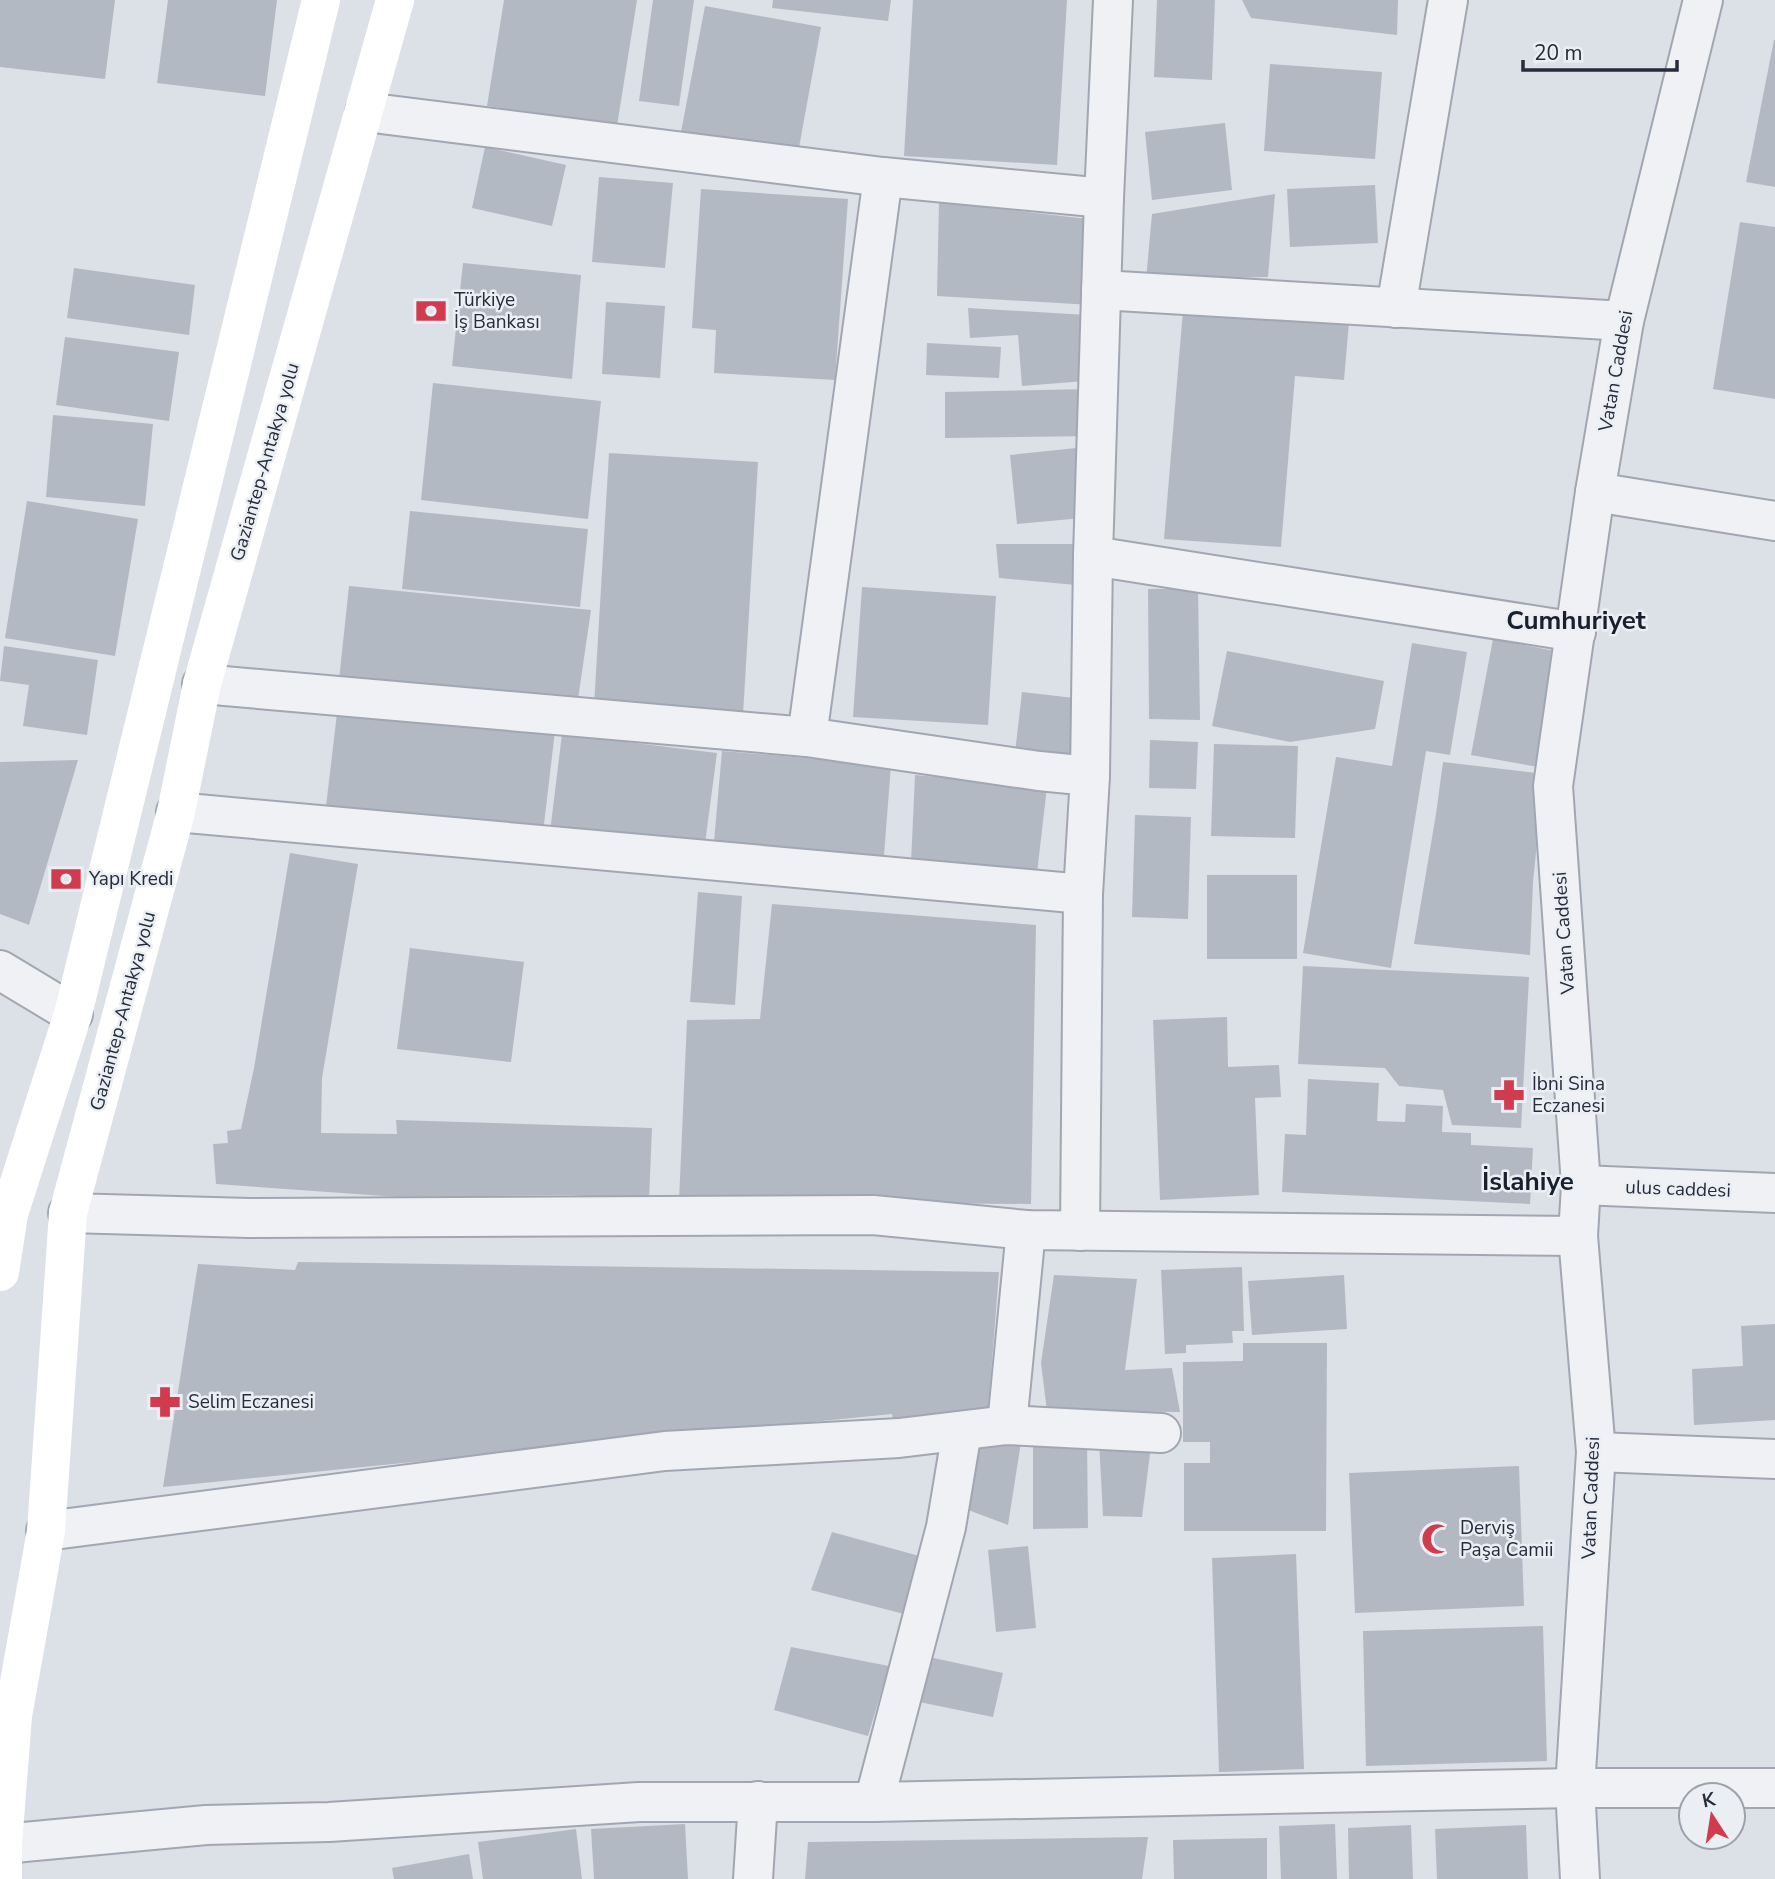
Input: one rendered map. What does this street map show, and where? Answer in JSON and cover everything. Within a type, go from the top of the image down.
[{"type":"main road","points":[[0,1272],[5,1214],[73,1014],[321,0]]},
{"type":"main road","name":"Gaziantep-Antakya yolu","points":[[3,1862],[13,1716],[46,1531],[68,1213],[176,812],[202,684],[395,0]]},
{"type":"street","points":[[1080,1231],[1083,894],[1090,776],[1093,556],[1104,198],[1114,0]]},
{"type":"street","points":[[1396,308],[1448,0]]},
{"type":"street","name":"Vatan Caddesi","points":[[1580,1879],[1575,1788],[1595,1452],[1578,1236],[1581,1185],[1553,786],[1595,492],[1624,321],[1703,0]]},
{"type":"street","points":[[365,112],[884,177],[1104,198]]},
{"type":"street","points":[[807,737],[884,177]]},
{"type":"street","points":[[1101,290],[1624,321]]},
{"type":"street","points":[[1595,492],[1775,521]]},
{"type":"street","points":[[1093,556],[1576,632]]},
{"type":"street","points":[[202,684],[807,737],[1090,776]]},
{"type":"street","points":[[176,812],[1083,894]]},
{"type":"street","points":[[0,970],[73,1014]]},
{"type":"street","name":"ulus caddesi","points":[[1581,1185],[1775,1193]]},
{"type":"street","points":[[68,1213],[248,1218],[873,1215],[1026,1230],[1578,1236]]},
{"type":"street","points":[[1007,1425],[1026,1230]]},
{"type":"street","points":[[46,1531],[664,1451],[899,1438],[1007,1425],[1161,1433]]},
{"type":"street","points":[[874,1802],[946,1527],[962,1430]]},
{"type":"street","points":[[1595,1452],[1775,1459]]},
{"type":"street","points":[[3,1862],[206,1825],[329,1822],[639,1802],[874,1802],[1575,1788],[1775,1787]]},
{"type":"street","points":[[753,1879],[758,1801]]},
{"type":"building","points":[[0,0],[115,0],[105,79],[0,67]]},
{"type":"building","points":[[168,0],[277,0],[265,96],[157,83]]},
{"type":"building","points":[[504,0],[637,0],[617,126],[487,106]]},
{"type":"building","points":[[653,0],[694,0],[679,106],[639,101]]},
{"type":"building","points":[[773,0],[891,0],[888,21],[772,8]]},
{"type":"building","points":[[913,0],[1067,0],[1057,165],[904,156]]},
{"type":"building","points":[[1157,0],[1215,0],[1212,80],[1154,77]]},
{"type":"building","points":[[1242,0],[1398,0],[1397,35],[1251,18]]},
{"type":"building","points":[[705,6],[821,27],[798,153],[681,132]]},
{"type":"building","points":[[1775,40],[1775,187],[1746,182]]},
{"type":"building","points":[[1270,64],[1382,72],[1375,159],[1264,151]]},
{"type":"building","points":[[1225,123],[1232,190],[1152,200],[1145,132]]},
{"type":"building","points":[[485,147],[566,165],[552,226],[472,208]]},
{"type":"building","points":[[599,177],[673,183],[665,268],[592,262]]},
{"type":"building","points":[[1375,185],[1378,243],[1290,247],[1287,189]]},
{"type":"building","points":[[701,189],[848,199],[835,380],[714,373],[716,330],[692,328]]},
{"type":"building","points":[[1275,194],[1268,277],[1146,280],[1152,214]]},
{"type":"building","points":[[939,202],[1096,220],[1092,305],[937,296]]},
{"type":"building","points":[[1740,222],[1775,227],[1775,399],[1713,389]]},
{"type":"building","points":[[463,263],[581,275],[572,379],[452,366]]},
{"type":"building","points":[[74,268],[195,285],[189,335],[67,318]]},
{"type":"building","points":[[606,302],[665,306],[660,378],[602,374]]},
{"type":"building","points":[[968,308],[1087,315],[1098,380],[1022,386],[1018,335],[970,338]]},
{"type":"building","points":[[1183,310],[1349,322],[1344,380],[1295,376],[1281,547],[1164,539]]},
{"type":"building","points":[[65,337],[179,352],[169,421],[56,405]]},
{"type":"building","points":[[927,343],[1001,347],[999,378],[926,375]]},
{"type":"building","points":[[433,383],[601,401],[588,519],[421,500]]},
{"type":"building","points":[[1091,389],[1092,436],[945,438],[945,392]]},
{"type":"building","points":[[53,415],[153,424],[145,506],[46,497]]},
{"type":"building","points":[[1086,447],[1093,517],[1017,524],[1010,455]]},
{"type":"building","points":[[609,453],[758,462],[743,715],[594,706]]},
{"type":"building","points":[[27,501],[138,519],[115,656],[5,638]]},
{"type":"building","points":[[410,511],[588,529],[580,607],[402,589]]},
{"type":"building","points":[[996,544],[1082,544],[1087,586],[999,578]]},
{"type":"building","points":[[349,586],[591,610],[577,706],[339,680]]},
{"type":"building","points":[[862,587],[996,596],[988,725],[853,717]]},
{"type":"building","points":[[1198,588],[1200,720],[1149,719],[1148,589]]},
{"type":"building","points":[[1493,639],[1565,653],[1544,768],[1471,755]]},
{"type":"building","points":[[1412,643],[1467,652],[1450,755],[1426,751],[1391,968],[1303,953],[1336,757],[1392,766]]},
{"type":"building","points":[[4,646],[98,660],[87,735],[23,726],[29,685],[0,681]]},
{"type":"building","points":[[1227,651],[1384,681],[1375,729],[1290,742],[1212,726]]},
{"type":"building","points":[[1022,692],[1083,699],[1077,760],[1015,753]]},
{"type":"building","points":[[338,705],[555,731],[542,841],[325,815]]},
{"type":"building","points":[[562,734],[717,753],[704,851],[550,832]]},
{"type":"building","points":[[1150,740],[1198,742],[1196,789],[1149,788]]},
{"type":"building","points":[[1214,744],[1298,746],[1295,838],[1211,836]]},
{"type":"building","points":[[722,751],[891,765],[883,868],[713,853]]},
{"type":"building","points":[[78,760],[29,925],[0,914],[0,762]]},
{"type":"building","points":[[1443,762],[1544,774],[1533,882],[1530,955],[1414,944]]},
{"type":"building","points":[[915,775],[1047,787],[1037,873],[911,863]]},
{"type":"building","points":[[1135,815],[1191,817],[1188,919],[1132,917]]},
{"type":"building","points":[[290,853],[358,864],[322,1078],[321,1133],[397,1134],[396,1120],[652,1128],[649,1199],[570,1195],[398,1197],[216,1184],[213,1144],[228,1143],[227,1131],[241,1129],[254,1068]]},
{"type":"building","points":[[1207,875],[1297,875],[1297,959],[1207,959]]},
{"type":"building","points":[[698,892],[742,896],[735,1005],[690,1002]]},
{"type":"building","points":[[772,904],[1036,925],[1031,1204],[679,1201],[687,1020],[760,1019]]},
{"type":"building","points":[[410,948],[524,962],[511,1062],[397,1049]]},
{"type":"building","points":[[1303,966],[1529,977],[1521,1128],[1452,1125],[1443,1090],[1399,1086],[1385,1068],[1298,1064]]},
{"type":"building","points":[[1227,1017],[1228,1067],[1279,1065],[1281,1097],[1255,1098],[1259,1195],[1160,1200],[1153,1020]]},
{"type":"building","points":[[1308,1079],[1379,1083],[1377,1121],[1405,1122],[1406,1104],[1443,1106],[1442,1132],[1471,1133],[1471,1145],[1533,1148],[1530,1204],[1282,1192],[1285,1134],[1306,1135]]},
{"type":"building","points":[[298,1262],[999,1272],[988,1412],[894,1426],[892,1414],[163,1487],[198,1264],[295,1270]]},
{"type":"building","points":[[1242,1267],[1244,1331],[1232,1331],[1233,1343],[1186,1345],[1186,1353],[1165,1354],[1161,1270]]},
{"type":"building","points":[[1054,1275],[1137,1279],[1125,1370],[1172,1368],[1180,1412],[1047,1411],[1041,1363]]},
{"type":"building","points":[[1344,1275],[1347,1329],[1252,1335],[1248,1281]]},
{"type":"building","points":[[1775,1324],[1775,1420],[1694,1425],[1692,1369],[1743,1366],[1741,1326]]},
{"type":"building","points":[[1243,1343],[1327,1343],[1326,1531],[1184,1531],[1184,1463],[1210,1463],[1210,1442],[1183,1442],[1183,1362],[1243,1361]]},
{"type":"building","points":[[1087,1437],[1088,1528],[1033,1529],[1033,1441]]},
{"type":"building","points":[[1099,1441],[1151,1446],[1142,1517],[1103,1516]]},
{"type":"building","points":[[1021,1442],[1008,1525],[955,1505],[971,1449]]},
{"type":"building","name":"Derviş Paşa Camii","points":[[1519,1466],[1524,1606],[1355,1613],[1349,1473]]},
{"type":"building","points":[[832,1532],[923,1557],[904,1614],[811,1590]]},
{"type":"building","points":[[1028,1546],[1036,1628],[996,1632],[988,1550]]},
{"type":"building","points":[[1296,1554],[1304,1769],[1219,1772],[1212,1558]]},
{"type":"building","points":[[1543,1626],[1547,1761],[1366,1766],[1363,1631]]},
{"type":"building","points":[[791,1647],[889,1666],[868,1736],[774,1710]]},
{"type":"building","points":[[929,1657],[1003,1673],[993,1717],[919,1702]]},
{"type":"building","points":[[685,1824],[688,1879],[594,1879],[591,1829]]},
{"type":"building","points":[[1335,1824],[1337,1879],[1281,1879],[1279,1826]]},
{"type":"building","points":[[1411,1825],[1413,1879],[1349,1879],[1348,1828]]},
{"type":"building","points":[[1526,1825],[1528,1879],[1437,1879],[1435,1829]]},
{"type":"building","points":[[576,1829],[582,1879],[483,1879],[478,1842]]},
{"type":"building","points":[[1148,1837],[1142,1879],[805,1879],[808,1842]]},
{"type":"building","points":[[1267,1838],[1267,1879],[1174,1879],[1173,1840]]},
{"type":"building","points":[[469,1854],[473,1879],[394,1879],[392,1868]]},
{"type":"place","name":"Türkiye İş Bankası","points":[[431,311]]},
{"type":"place","name":"Yapı Kredi","points":[[66,879]]},
{"type":"place","name":"İbni Sina Eczanesi","points":[[1509,1095]]},
{"type":"place","name":"Selim Eczanesi","points":[[165,1402]]},
{"type":"place","name":"Derviş Paşa Camii","points":[[1437,1539]]},
{"type":"district","name":"Cumhuriyet","points":[[1576,620]]},
{"type":"district","name":"İslahiye","points":[[1528,1181]]}]
